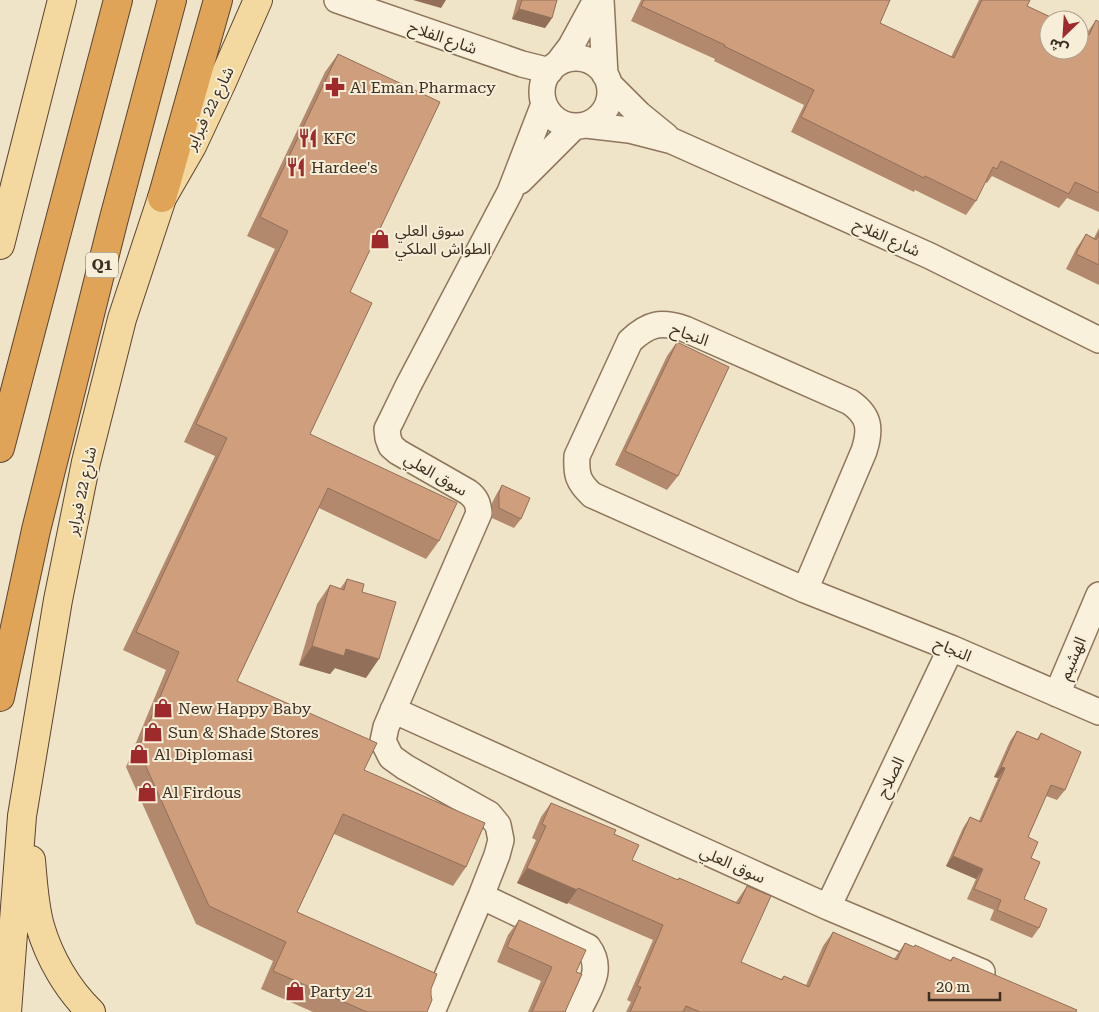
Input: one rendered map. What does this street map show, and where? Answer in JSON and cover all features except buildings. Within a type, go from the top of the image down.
[{"type":"highway","points":[[0,448],[118,0]]},
{"type":"highway","name":"شارع 22 فبراير","points":[[0,697],[36,530],[113,222],[172,0]]},
{"type":"highway","points":[[162,198],[218,0]]},
{"type":"main road","points":[[0,244],[62,0]]},
{"type":"main road","name":"شارع 22 فبراير","points":[[5,1005],[22,816],[58,600],[86,462],[122,319],[162,198],[192,146],[258,0]]},
{"type":"main road","points":[[32,761],[29,829],[33,888],[40,925],[50,952],[67,983],[91,1012]]},
{"type":"main road","points":[[0,881],[22,816]]},
{"type":"street","name":"شارع الفلاح","points":[[337,0],[509,60],[554,67]]},
{"type":"street","points":[[596,0],[570,46],[554,67],[542,89],[544,104],[549,113],[565,125],[580,126],[597,119],[606,109],[610,97],[601,0]]},
{"type":"street","points":[[554,67],[568,59],[589,61],[598,66],[607,79]]},
{"type":"street","name":"شارع الفلاح","points":[[607,79],[639,114],[672,141]]},
{"type":"street","name":"سوق العلي","points":[[432,1012],[481,896],[501,840],[498,825],[489,814],[405,767],[390,756],[383,741],[386,727],[479,513],[479,504],[475,497],[468,492],[398,452],[388,438],[387,429],[510,192],[544,104]]},
{"type":"street","name":"شارع الفلاح","points":[[580,126],[630,130],[672,141],[930,256],[1099,340]]},
{"type":"street","name":"سوق العلي","points":[[510,192],[580,126]]},
{"type":"street","name":"النجاح","points":[[805,590],[864,451],[868,429],[866,418],[850,402],[685,329],[671,324],[655,325],[641,330],[630,341],[577,456],[576,471],[581,485],[592,495],[604,502],[805,590],[951,648],[1099,712]]},
{"type":"street","name":"الهشيم","points":[[1057,694],[1099,595]]},
{"type":"street","name":"الصلاح","points":[[828,907],[951,648]]},
{"type":"street","name":"سوق العلي","points":[[394,710],[828,907],[1002,981]]},
{"type":"street","points":[[481,896],[588,948],[594,956],[596,967],[594,977],[578,1012]]},
{"type":"place","name":"Al Eman Pharmacy","points":[[335,87]]},
{"type":"place","name":"KFC","points":[[308,138]]},
{"type":"place","name":"Hardee's","points":[[296,167]]},
{"type":"place","name":"سوق العلي الطواش الملكي","points":[[380,239]]},
{"type":"place","name":"New Happy Baby","points":[[163,708]]},
{"type":"place","name":"Sun & Shade Stores","points":[[153,732]]},
{"type":"place","name":"Al Diplomasi","points":[[139,754]]},
{"type":"place","name":"Al Firdous","points":[[147,792]]},
{"type":"place","name":"Party 21","points":[[295,991]]}]
